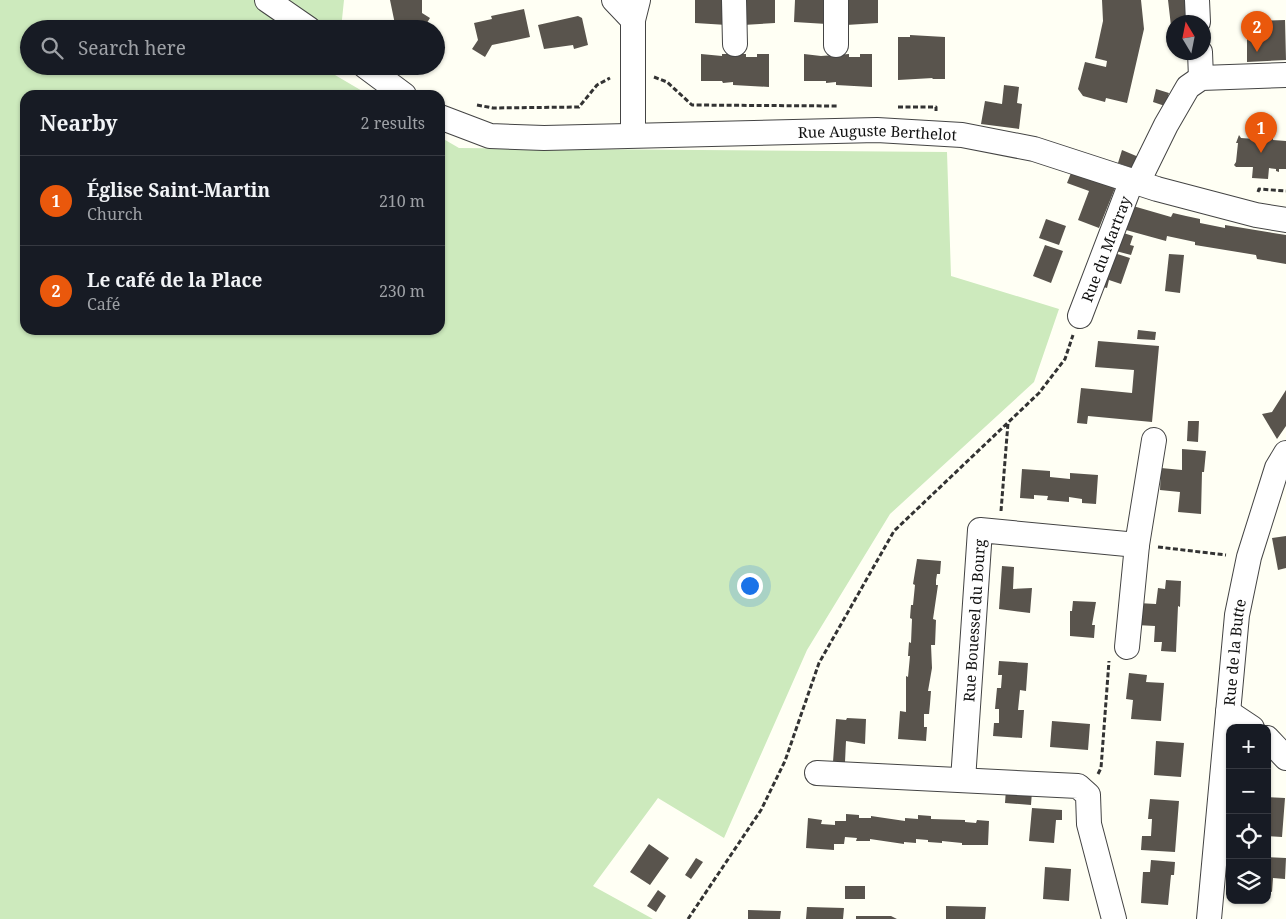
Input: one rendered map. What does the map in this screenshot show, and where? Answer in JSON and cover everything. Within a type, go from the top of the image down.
[{"type":"street","points":[[267,0],[296,20]]},
{"type":"street","points":[[614,0],[636,10],[634,77],[622,135]]},
{"type":"street","points":[[734,0],[735,44]]},
{"type":"street","points":[[836,0],[836,45]]},
{"type":"street","points":[[1197,0],[1198,15]]},
{"type":"street","points":[[1200,60],[1200,78],[1286,75]]},
{"type":"street","points":[[377,75],[397,90]]},
{"type":"street","name":"Rue du Martray","points":[[1080,316],[1135,181],[1188,87],[1200,78]]},
{"type":"street","name":"Rue Auguste Berthelot","points":[[445,119],[490,136],[544,138],[877,130],[962,135],[1034,149],[1135,181],[1256,215],[1286,220]]},
{"type":"street","points":[[1127,647],[1137,545],[1154,440]]},
{"type":"street","name":"Rue de la Butte","points":[[1209,919],[1237,615],[1249,558],[1277,468],[1286,453]]},
{"type":"street","name":"Rue Bouessel du Bourg","points":[[963,780],[980,530],[1137,545]]},
{"type":"street","points":[[1228,712],[1246,724]]},
{"type":"street","points":[[1271,742],[1286,758]]},
{"type":"street","points":[[817,773],[1078,786],[1088,795],[1089,824],[1114,919]]},
{"type":"path","points":[[474,104],[492,108],[579,108],[597,85],[612,78],[650,76],[667,82],[692,105],[838,106]]},
{"type":"path","points":[[897,107],[936,107],[937,134]]},
{"type":"path","points":[[1259,189],[1286,191]]},
{"type":"path","points":[[688,919],[761,810],[785,761],[819,663],[894,531],[1039,393],[1065,359],[1080,316]]},
{"type":"path","points":[[999,532],[1008,422]]},
{"type":"path","points":[[1137,545],[1249,558]]},
{"type":"path","points":[[1088,795],[1101,768],[1110,650],[1127,647]]},
{"type":"green space","points":[[0,0],[344,0],[342,20],[20,20],[20,75],[335,75],[360,90],[20,90],[20,335],[445,335],[445,140],[459,148],[947,152],[951,276],[1059,309],[1034,382],[890,514],[807,650],[724,838],[658,798],[593,886],[653,919],[0,919]]},
{"type":"building","points":[[390,0],[422,0],[422,13],[430,18],[429,20],[394,20]]},
{"type":"building","points":[[695,0],[727,0],[727,25],[695,23]]},
{"type":"building","points":[[743,0],[775,0],[775,23],[743,25]]},
{"type":"building","points":[[795,0],[827,0],[827,24],[794,22]]},
{"type":"building","points":[[846,0],[878,0],[878,23],[846,25]]},
{"type":"building","points":[[1102,0],[1141,0],[1144,29],[1127,103],[1106,98],[1105,102],[1083,96],[1078,89],[1085,62],[1106,67],[1107,61],[1095,58],[1103,21]]},
{"type":"building","points":[[1168,0],[1189,0],[1190,15],[1170,15]]},
{"type":"building","points":[[524,9],[530,37],[492,45],[485,57],[472,49],[478,40],[474,23],[492,19],[491,16]]},
{"type":"building","points":[[578,16],[582,18],[588,45],[574,49],[573,45],[544,49],[538,25]]},
{"type":"building","points":[[1285,20],[1286,60],[1247,62],[1247,21]]},
{"type":"building","points":[[910,35],[945,37],[945,79],[898,80],[898,37],[910,37]]},
{"type":"building","points":[[701,54],[722,56],[722,54],[746,54],[746,57],[757,57],[757,54],[769,54],[769,87],[733,85],[733,82],[723,83],[722,81],[701,81]]},
{"type":"building","points":[[804,54],[821,56],[849,54],[849,57],[860,57],[860,54],[872,54],[872,87],[836,85],[836,82],[826,83],[826,81],[804,81]]},
{"type":"building","points":[[1004,85],[1019,87],[1017,103],[1022,104],[1019,129],[981,124],[985,101],[1002,104]]},
{"type":"building","points":[[1156,89],[1169,93],[1165,106],[1153,102]]},
{"type":"building","points":[[1239,135],[1241,138],[1270,140],[1270,137],[1273,140],[1286,141],[1286,169],[1279,169],[1279,172],[1276,169],[1269,168],[1268,179],[1252,178],[1253,167],[1236,167],[1234,165],[1238,143],[1236,143]]},
{"type":"building","points":[[1122,150],[1141,158],[1135,169],[1118,163]]},
{"type":"building","points":[[1071,173],[1115,188],[1099,228],[1078,220],[1089,191],[1067,183]]},
{"type":"building","points":[[1133,206],[1171,217],[1173,213],[1200,219],[1200,223],[1225,228],[1225,225],[1286,235],[1286,264],[1257,259],[1256,255],[1195,245],[1195,242],[1167,236],[1166,241],[1126,230]]},
{"type":"building","points":[[1046,219],[1066,226],[1059,245],[1039,238]]},
{"type":"building","points":[[1117,231],[1133,236],[1130,245],[1134,246],[1131,255],[1112,250]]},
{"type":"building","points":[[1045,245],[1063,251],[1051,283],[1033,276]]},
{"type":"building","points":[[1111,252],[1130,258],[1121,284],[1109,280],[1107,288],[1100,286]]},
{"type":"building","points":[[1169,254],[1184,255],[1180,293],[1165,291]]},
{"type":"building","points":[[1138,330],[1156,332],[1155,340],[1137,339]]},
{"type":"building","points":[[1098,341],[1159,346],[1152,422],[1088,416],[1087,424],[1077,423],[1081,388],[1132,393],[1134,370],[1095,367]]},
{"type":"building","points":[[1286,390],[1286,426],[1277,439],[1262,414],[1272,412]]},
{"type":"building","points":[[1188,421],[1199,421],[1198,442],[1187,441]]},
{"type":"building","points":[[1182,449],[1206,451],[1204,472],[1202,472],[1201,514],[1178,512],[1180,492],[1160,490],[1161,468],[1182,470]]},
{"type":"building","points":[[1022,469],[1050,471],[1050,477],[1070,479],[1070,473],[1098,475],[1096,504],[1082,503],[1082,499],[1069,497],[1069,502],[1047,500],[1048,496],[1034,495],[1034,499],[1020,498]]},
{"type":"building","points":[[1286,536],[1286,568],[1278,570],[1272,538]]},
{"type":"building","points":[[917,559],[941,561],[940,574],[937,574],[936,580],[936,585],[938,585],[933,619],[936,620],[935,645],[931,645],[932,668],[928,691],[931,691],[929,714],[924,714],[924,727],[927,727],[926,741],[898,739],[900,711],[906,712],[906,676],[908,677],[909,642],[911,643],[912,619],[910,618]]},
{"type":"building","points":[[1002,566],[1014,567],[1013,589],[1032,588],[1030,613],[999,609]]},
{"type":"building","points":[[1166,580],[1181,581],[1176,652],[1161,651],[1162,642],[1154,642],[1155,626],[1136,625],[1138,603],[1156,604],[1158,588],[1165,589]]},
{"type":"building","points":[[1073,601],[1096,602],[1092,625],[1095,625],[1094,638],[1070,636],[1070,611],[1072,611]]},
{"type":"building","points":[[999,661],[1028,663],[1026,691],[1020,690],[1018,710],[1024,710],[1022,738],[993,736],[994,723],[999,723],[999,709],[995,709],[997,688],[1001,688],[1002,675],[998,675]]},
{"type":"building","points":[[1129,673],[1147,675],[1146,682],[1164,683],[1161,721],[1131,719],[1133,700],[1126,699]]},
{"type":"building","points":[[847,718],[866,719],[865,744],[846,741],[845,762],[833,762],[836,719],[846,720]]},
{"type":"building","points":[[1052,721],[1090,724],[1088,750],[1050,747]]},
{"type":"building","points":[[1156,741],[1184,743],[1181,777],[1154,775]]},
{"type":"building","points":[[1006,789],[1032,791],[1031,805],[1005,803]]},
{"type":"building","points":[[1271,797],[1285,798],[1282,837],[1271,836]]},
{"type":"building","points":[[1150,799],[1179,801],[1175,852],[1141,850],[1142,836],[1151,836],[1152,819],[1148,819]]},
{"type":"building","points":[[1032,808],[1062,810],[1062,820],[1056,820],[1054,843],[1029,841]]},
{"type":"building","points":[[846,814],[859,815],[859,818],[871,818],[871,816],[905,821],[905,818],[918,819],[918,815],[931,816],[931,819],[965,820],[965,822],[976,823],[977,820],[989,821],[988,845],[962,845],[962,843],[928,842],[928,840],[916,839],[916,843],[904,842],[904,844],[870,839],[870,841],[856,841],[857,838],[845,837],[844,844],[834,844],[834,850],[806,848],[808,818],[822,820],[821,824],[835,825],[835,821],[846,821]]},
{"type":"building","points":[[649,844],[669,858],[650,885],[630,872]]},
{"type":"building","points":[[1271,857],[1286,858],[1285,879],[1273,878],[1272,892]]},
{"type":"building","points":[[696,858],[703,862],[691,879],[685,875]]},
{"type":"building","points":[[1151,860],[1175,862],[1174,875],[1171,875],[1168,905],[1141,903],[1143,872],[1150,872]]},
{"type":"building","points":[[1045,867],[1071,869],[1069,901],[1043,899]]},
{"type":"building","points":[[845,886],[865,886],[865,899],[845,899]]},
{"type":"building","points":[[658,890],[666,896],[656,912],[647,906]]},
{"type":"building","points":[[946,906],[986,907],[985,919],[946,919]]},
{"type":"building","points":[[807,907],[844,908],[843,919],[806,919]]},
{"type":"building","points":[[748,910],[781,911],[780,919],[748,919]]},
{"type":"building","points":[[856,916],[891,916],[897,919],[856,919]]},
{"type":"place","name":"Le café de la Place","points":[[1257,52]]},
{"type":"place","name":"Église Saint-Martin","points":[[1261,153]]}]
